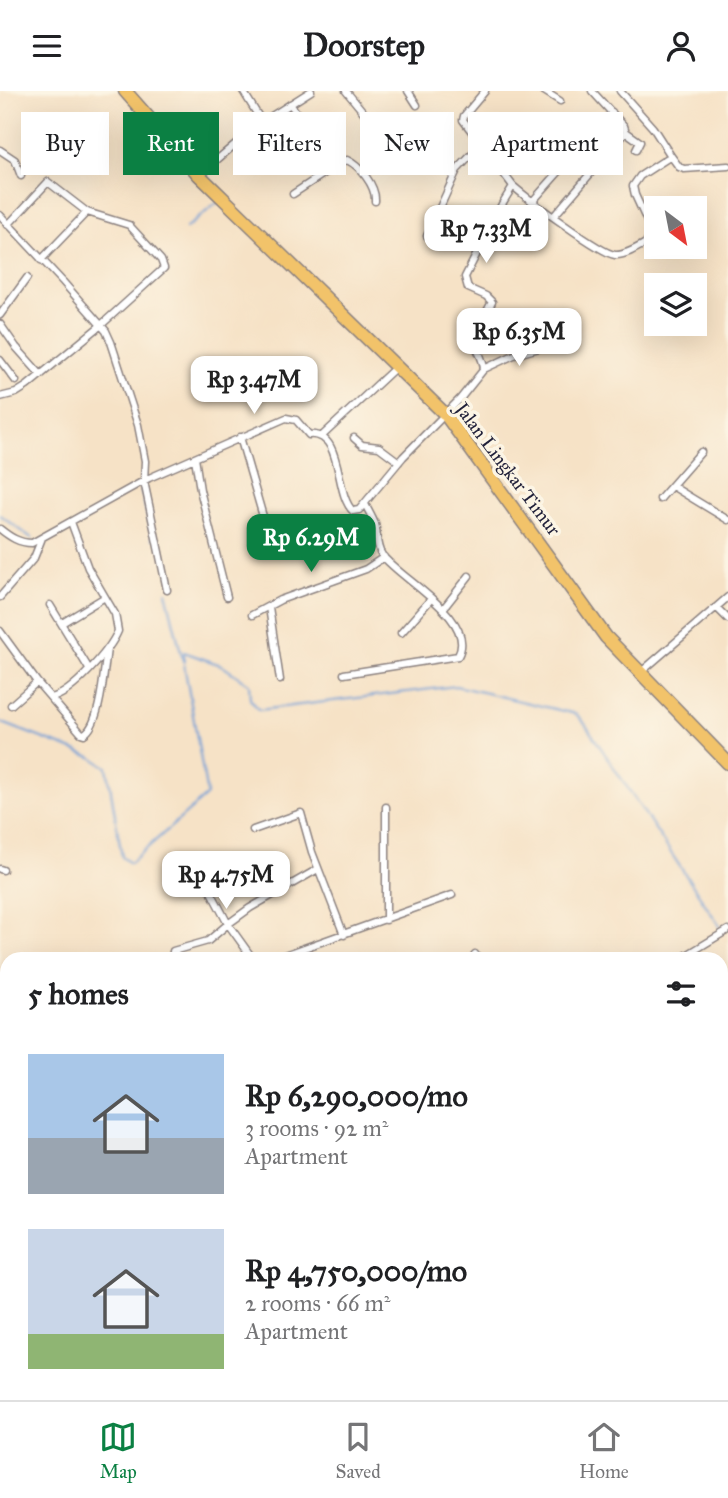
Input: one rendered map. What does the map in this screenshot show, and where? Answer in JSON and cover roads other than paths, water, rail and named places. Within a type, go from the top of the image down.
[{"type":"highway","name":"Jalan Lingkar Timur","points":[[125,91],[144,112]]},
{"type":"highway","name":"Jalan Lingkar Timur","points":[[199,175],[445,414],[606,637],[728,763]]},
{"type":"street","points":[[243,91],[256,112]]},
{"type":"street","points":[[278,112],[311,91]]},
{"type":"street","points":[[346,91],[363,112]]},
{"type":"street","points":[[408,91],[417,105]]},
{"type":"street","points":[[468,127],[463,120],[464,116],[485,91]]},
{"type":"street","points":[[544,91],[560,101]]},
{"type":"street","points":[[592,91],[611,112]]},
{"type":"street","points":[[620,91],[653,128],[679,167],[684,169],[728,166]]},
{"type":"street","points":[[290,104],[296,112]]},
{"type":"street","points":[[623,125],[626,132],[638,139],[640,144],[636,150]]},
{"type":"street","points":[[554,216],[626,132]]},
{"type":"street","points":[[219,158],[233,146]]},
{"type":"street","points":[[0,151],[15,160],[21,176]]},
{"type":"street","points":[[504,175],[532,202],[605,251],[616,255],[651,240],[653,234],[633,185],[640,176],[671,156]]},
{"type":"street","points":[[428,236],[457,170],[468,159]]},
{"type":"street","points":[[346,160],[354,164],[373,188],[375,201]]},
{"type":"street","points":[[293,194],[323,175]]},
{"type":"street","points":[[532,202],[556,175]]},
{"type":"street","points":[[0,397],[16,393],[41,375],[164,268],[161,260],[129,225],[87,212],[48,182],[8,225]]},
{"type":"street","points":[[484,369],[473,337],[492,302],[486,296],[468,288],[465,277],[513,186]]},
{"type":"street","points":[[502,204],[504,241]]},
{"type":"street","points":[[41,260],[87,212]]},
{"type":"street","points":[[0,215],[100,325],[111,342],[138,425],[145,461],[144,481],[167,590]]},
{"type":"street","points":[[0,315],[27,278]]},
{"type":"street","points":[[0,326],[41,375]]},
{"type":"street","points":[[322,436],[335,457],[349,507],[356,512],[399,462],[460,399],[484,369],[514,355],[546,346]]},
{"type":"street","points":[[0,360],[16,381]]},
{"type":"street","points":[[0,529],[24,543],[32,543],[144,481],[286,418],[296,420],[309,435],[322,436],[395,367]]},
{"type":"street","points":[[240,437],[266,527],[274,532],[295,533]]},
{"type":"street","points":[[354,438],[362,445],[379,447],[399,462]]},
{"type":"street","points":[[660,499],[701,452]]},
{"type":"street","points":[[195,458],[200,490],[227,597]]},
{"type":"street","points":[[672,486],[728,520]]},
{"type":"street","points":[[344,674],[458,656],[460,648],[457,626],[443,609],[379,550],[374,522],[365,504]]},
{"type":"street","points":[[51,698],[60,696],[89,669],[115,639],[118,624],[88,568],[71,522]]},
{"type":"street","points":[[0,597],[34,558],[42,538]]},
{"type":"street","points":[[252,615],[280,600],[366,569],[384,557]]},
{"type":"street","points":[[443,609],[469,576]]},
{"type":"street","points":[[62,623],[105,597]]},
{"type":"street","points":[[640,673],[728,597]]},
{"type":"street","points":[[401,633],[431,599]]},
{"type":"street","points":[[50,605],[89,669]]},
{"type":"street","points":[[269,607],[280,680]]},
{"type":"street","points":[[717,608],[728,619]]},
{"type":"street","points":[[0,631],[37,682],[80,733],[88,733],[97,713],[107,649]]},
{"type":"street","points":[[11,705],[37,682]]},
{"type":"street","points":[[386,807],[386,920]]},
{"type":"street","points":[[253,830],[300,813],[344,935]]},
{"type":"street","points":[[173,952],[208,941],[250,908],[318,869]]},
{"type":"street","points":[[209,888],[228,924],[248,952]]},
{"type":"street","points":[[295,952],[452,895]]},
{"type":"street","points":[[692,952],[727,931]]},
{"type":"waterway","points":[[186,228],[217,203]]},
{"type":"waterway","points":[[141,489],[153,539]]},
{"type":"waterway","points":[[0,515],[33,539]]},
{"type":"waterway","points":[[166,592],[183,661]]},
{"type":"waterway","points":[[0,722],[91,757],[107,767],[122,857],[130,863],[207,795],[184,652],[221,665],[249,684],[250,699],[259,710],[456,686],[576,714],[723,931]]}]
